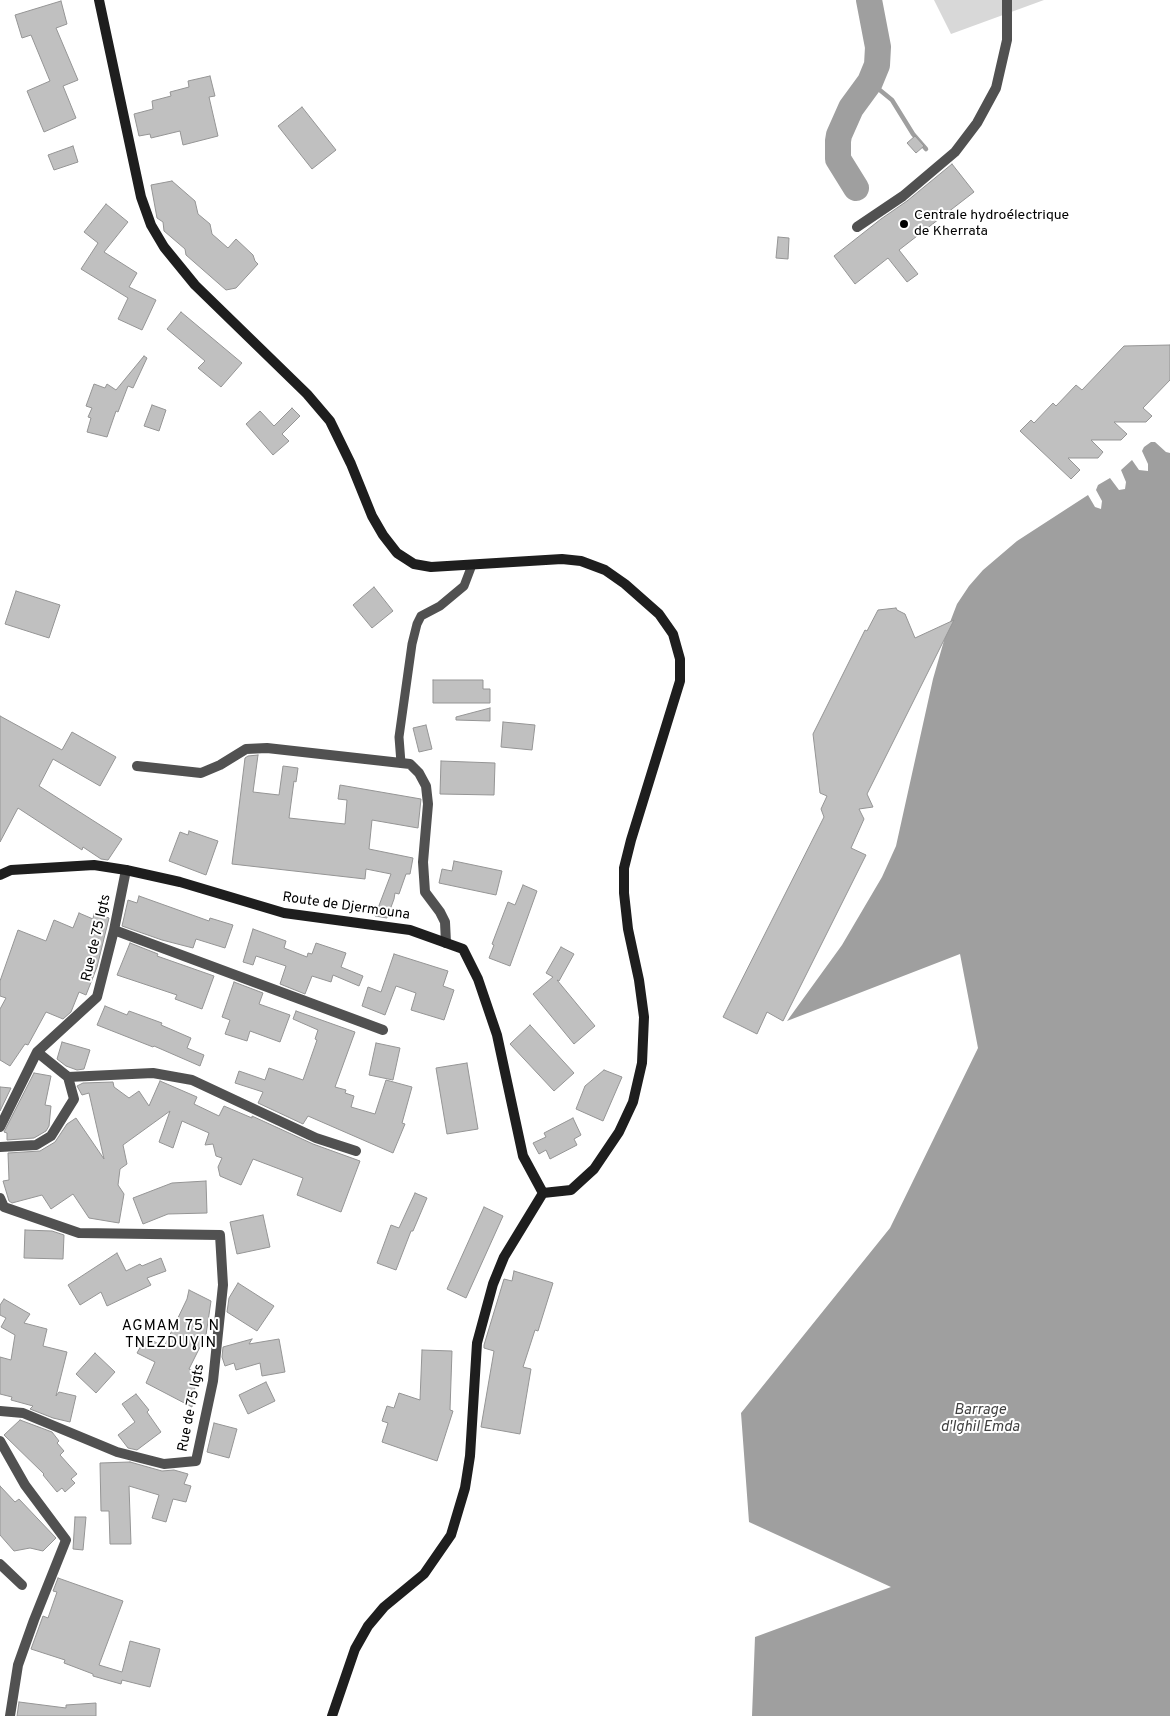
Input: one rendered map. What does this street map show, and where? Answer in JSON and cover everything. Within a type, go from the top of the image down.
[{"type":"main road","points":[[99,0],[141,197],[151,225],[164,247],[195,285],[307,394],[330,421],[351,464],[372,516],[383,536],[397,553],[414,564],[431,567],[562,559],[581,561],[605,570],[625,584],[659,614],[672,634],[680,659],[678,690],[624,868],[624,893],[628,929],[639,980],[644,1017],[642,1063],[632,1102],[619,1132],[594,1169],[571,1190],[544,1193],[504,1258],[493,1284],[477,1343],[470,1456],[465,1488],[451,1534],[424,1574],[384,1608],[368,1626],[355,1649],[332,1716]]},
{"type":"main road","name":"Route de Djermouna","points":[[0,875],[11,870],[94,865],[126,870],[180,882],[284,914],[410,930],[463,949],[478,979],[497,1035],[523,1156],[544,1193]]},
{"type":"street","points":[[857,227],[903,196],[955,152],[977,123],[996,88],[1007,40],[1007,0]]},
{"type":"street","points":[[137,766],[201,773],[220,765],[246,749],[267,748],[410,764],[419,773],[426,786],[428,804],[424,862],[425,892],[445,922],[446,943]]},
{"type":"street","name":"Rue de 75 lgts","points":[[0,1127],[36,1052],[97,997],[114,930],[126,870]]},
{"type":"street","points":[[114,930],[383,1030]]},
{"type":"street","points":[[0,1147],[36,1145],[51,1136],[74,1099],[68,1077],[36,1052]]},
{"type":"street","points":[[68,1077],[153,1073],[192,1080],[316,1138],[356,1151]]},
{"type":"street","name":"Rue de 75 lgts","points":[[0,1198],[4,1207],[79,1233],[220,1235],[222,1284],[213,1381],[196,1461],[164,1464],[136,1457],[117,1452],[24,1413],[0,1411]]},
{"type":"street","points":[[0,1441],[25,1485],[66,1540],[18,1665],[10,1716]]},
{"type":"street","points":[[0,1564],[22,1585]]},
{"type":"lane","points":[[401,763],[399,737],[412,644],[417,624],[421,616],[440,606],[464,586],[472,565]]},
{"type":"shaded area","points":[[934,0],[1044,0],[951,34]]},
{"type":"water","name":"Barrage d'Ighil Emda","points":[[1151,442],[1155,442],[1166,452],[1170,453],[1170,1716],[752,1716],[755,1637],[891,1587],[749,1522],[741,1413],[890,1228],[978,1048],[960,954],[787,1021],[842,945],[882,877],[896,846],[933,679],[947,630],[957,604],[983,570],[1017,541],[1088,495],[1095,507],[1101,509],[1102,501],[1096,490],[1098,485],[1110,478],[1119,490],[1125,489],[1126,482],[1121,470],[1132,460],[1139,470],[1148,471],[1148,464],[1142,451]]},
{"type":"building","points":[[61,1],[67,24],[56,28],[78,80],[63,86],[76,118],[44,132],[27,91],[50,81],[31,35],[22,38],[15,15]]},
{"type":"building","points":[[210,76],[215,96],[209,97],[218,136],[183,145],[180,131],[151,138],[150,134],[139,136],[134,114],[153,109],[152,101],[171,96],[170,92],[189,87],[188,81]]},
{"type":"building","points":[[302,107],[336,150],[312,169],[278,126]]},
{"type":"building","points":[[915,136],[924,146],[916,153],[907,143]]},
{"type":"building","points":[[73,146],[78,162],[54,170],[48,155]]},
{"type":"building","name":"Centrale hydroélectrique de Kherrata","points":[[952,164],[974,192],[899,250],[918,274],[907,282],[888,258],[855,284],[834,256],[907,201]]},
{"type":"building","points":[[172,181],[195,201],[198,214],[210,224],[212,234],[228,248],[236,239],[253,255],[258,264],[236,288],[226,290],[186,255],[185,249],[164,231],[163,222],[157,218],[151,185]]},
{"type":"building","points":[[106,204],[128,222],[104,252],[137,273],[129,287],[156,300],[142,330],[118,319],[128,298],[81,269],[98,243],[84,232]]},
{"type":"building","points":[[778,237],[789,238],[788,259],[776,258]]},
{"type":"building","points":[[181,312],[242,363],[221,387],[198,368],[205,361],[167,329]]},
{"type":"building","points":[[1170,345],[1170,380],[1143,408],[1152,416],[1146,422],[1114,422],[1127,434],[1121,440],[1091,440],[1103,452],[1098,458],[1068,458],[1080,470],[1071,479],[1020,431],[1031,420],[1034,423],[1053,403],[1056,406],[1076,385],[1082,390],[1124,346]]},
{"type":"building","points":[[144,356],[147,358],[133,388],[128,386],[118,412],[116,411],[107,437],[87,432],[91,418],[88,417],[92,408],[86,406],[94,384],[105,388],[107,384],[116,390]]},
{"type":"building","points":[[152,405],[166,410],[159,431],[144,426]]},
{"type":"building","points":[[292,408],[300,416],[282,434],[289,441],[273,455],[246,424],[260,411],[274,426]]},
{"type":"building","points":[[374,587],[393,611],[372,628],[353,605]]},
{"type":"building","points":[[16,591],[60,605],[49,638],[5,624]]},
{"type":"building","points":[[896,608],[905,614],[915,638],[954,620],[867,794],[873,807],[859,809],[864,819],[851,848],[866,855],[783,1021],[767,1012],[757,1034],[723,1017],[824,817],[821,809],[827,796],[820,793],[813,734],[865,630],[867,631],[878,610]]},
{"type":"building","points":[[433,680],[483,680],[483,689],[490,689],[490,703],[433,703]]},
{"type":"building","points":[[490,708],[490,721],[456,720],[456,717]]},
{"type":"building","points":[[0,716],[62,750],[72,732],[116,757],[100,786],[53,759],[39,786],[122,839],[108,860],[101,859],[83,847],[82,850],[18,808],[0,842]]},
{"type":"building","points":[[503,722],[535,725],[532,750],[501,747]]},
{"type":"building","points":[[426,725],[432,749],[419,752],[413,728]]},
{"type":"building","points":[[258,755],[253,792],[279,795],[283,766],[298,768],[296,782],[294,781],[289,818],[345,824],[347,800],[338,799],[340,785],[421,799],[418,828],[372,820],[369,849],[413,858],[410,874],[406,874],[399,894],[395,893],[387,918],[375,916],[391,874],[366,869],[365,879],[232,864],[245,758]]},
{"type":"building","points":[[441,761],[495,763],[494,795],[440,794]]},
{"type":"building","points":[[189,831],[218,841],[206,875],[169,861],[180,832],[188,835]]},
{"type":"building","points":[[454,861],[502,871],[496,895],[439,883],[442,869],[452,871]]},
{"type":"building","points":[[523,885],[537,891],[510,966],[489,958],[494,945],[492,944],[508,902],[515,905]]},
{"type":"building","points":[[139,896],[209,921],[210,918],[233,925],[225,948],[196,939],[193,948],[162,940],[122,926],[128,900],[137,903]]},
{"type":"building","points":[[79,913],[93,919],[94,913],[109,918],[97,967],[86,995],[79,992],[71,1012],[63,1019],[46,1012],[28,1045],[25,1044],[10,1066],[0,1060],[0,1009],[6,998],[0,996],[0,981],[18,930],[46,941],[54,920],[73,928]]},
{"type":"building","points":[[253,929],[286,941],[284,948],[307,957],[308,953],[312,954],[316,943],[346,953],[341,967],[363,976],[359,986],[333,975],[331,982],[312,976],[305,994],[280,984],[286,966],[256,956],[253,965],[243,962]]},
{"type":"building","points":[[130,943],[158,954],[157,956],[214,976],[202,1009],[175,999],[177,995],[117,975]]},
{"type":"building","points":[[561,947],[574,954],[559,981],[557,980],[595,1026],[574,1044],[533,994],[553,977],[546,973]]},
{"type":"building","points":[[394,954],[448,971],[443,986],[454,990],[444,1020],[411,1010],[416,993],[396,986],[385,1015],[362,1006],[368,987],[381,992]]},
{"type":"building","points":[[234,982],[263,993],[259,1004],[290,1015],[280,1042],[250,1031],[247,1041],[225,1034],[230,1020],[222,1017]]},
{"type":"building","points":[[105,1006],[127,1015],[129,1011],[162,1023],[161,1025],[191,1038],[187,1048],[204,1055],[200,1066],[154,1046],[97,1025]]},
{"type":"building","points":[[296,1011],[355,1032],[335,1087],[346,1090],[345,1093],[354,1096],[351,1107],[375,1114],[386,1080],[412,1087],[402,1123],[405,1124],[393,1153],[308,1116],[303,1124],[258,1103],[263,1092],[235,1083],[239,1071],[265,1080],[269,1068],[303,1080],[317,1040],[315,1039],[318,1030],[293,1019]]},
{"type":"building","points":[[530,1025],[574,1073],[554,1091],[510,1044]]},
{"type":"building","points":[[62,1042],[90,1050],[84,1069],[77,1070],[66,1066],[57,1059]]},
{"type":"building","points":[[376,1043],[400,1048],[393,1080],[369,1075]]},
{"type":"building","points":[[467,1063],[478,1129],[447,1134],[436,1068]]},
{"type":"building","points":[[604,1070],[622,1077],[603,1121],[576,1109],[585,1086]]},
{"type":"building","points":[[34,1073],[51,1076],[45,1105],[51,1106],[49,1126],[46,1131],[34,1138],[7,1140],[7,1133],[4,1132]]},
{"type":"building","points":[[160,1081],[197,1097],[194,1104],[219,1116],[224,1106],[252,1118],[252,1116],[313,1144],[360,1161],[341,1212],[297,1195],[303,1178],[253,1159],[241,1185],[220,1176],[218,1167],[222,1158],[216,1156],[213,1144],[205,1145],[209,1133],[182,1121],[173,1148],[159,1142],[170,1111],[123,1145],[127,1164],[120,1169],[118,1185],[124,1194],[119,1223],[89,1218],[73,1194],[51,1209],[42,1195],[12,1203],[9,1201],[3,1181],[9,1180],[8,1153],[40,1151],[55,1142],[67,1124],[76,1118],[104,1159],[89,1093],[82,1095],[77,1086],[83,1083],[113,1082],[114,1087],[129,1098],[139,1091],[149,1106]]},
{"type":"building","points":[[0,1087],[11,1088],[0,1111]]},
{"type":"building","points":[[573,1118],[581,1135],[574,1139],[577,1145],[550,1159],[546,1150],[539,1154],[533,1143],[546,1137],[544,1133]]},
{"type":"building","points":[[206,1181],[207,1213],[168,1214],[143,1224],[133,1198],[172,1183]]},
{"type":"building","points":[[415,1193],[427,1198],[413,1231],[411,1231],[396,1270],[377,1263],[391,1225],[399,1228]]},
{"type":"building","points":[[484,1207],[503,1216],[466,1298],[447,1289]]},
{"type":"building","points":[[263,1215],[270,1247],[237,1254],[230,1222]]},
{"type":"building","points":[[25,1230],[52,1231],[64,1235],[63,1259],[24,1258]]},
{"type":"building","points":[[117,1253],[126,1271],[140,1264],[142,1266],[161,1258],[166,1271],[147,1278],[151,1285],[107,1306],[101,1292],[80,1305],[68,1285]]},
{"type":"building","points":[[514,1271],[553,1283],[538,1331],[535,1330],[523,1367],[531,1369],[520,1434],[481,1427],[494,1351],[484,1348],[484,1345],[504,1279],[512,1281]]},
{"type":"building","points":[[238,1283],[274,1306],[257,1331],[227,1312],[229,1298]]},
{"type":"building","points":[[189,1290],[211,1301],[206,1335],[189,1369],[197,1373],[192,1407],[146,1383],[155,1362],[137,1353],[146,1337],[164,1347],[187,1299]]},
{"type":"building","points":[[4,1299],[30,1314],[24,1323],[47,1329],[43,1346],[67,1352],[56,1396],[59,1392],[76,1396],[70,1422],[30,1409],[33,1406],[11,1400],[12,1397],[0,1394],[0,1357],[11,1360],[15,1335],[1,1327],[6,1318],[0,1315],[0,1305]]},
{"type":"building","points":[[252,1339],[249,1344],[279,1339],[285,1372],[262,1376],[260,1363],[236,1370],[234,1363],[225,1366],[222,1357],[223,1347]]},
{"type":"building","points":[[422,1350],[452,1351],[450,1410],[453,1411],[437,1461],[382,1442],[388,1423],[382,1421],[387,1406],[394,1408],[399,1393],[420,1400]]},
{"type":"building","points":[[95,1353],[115,1372],[96,1393],[76,1374]]},
{"type":"building","points":[[266,1382],[275,1401],[248,1414],[239,1395]]},
{"type":"building","points":[[136,1394],[149,1410],[147,1412],[161,1432],[137,1450],[128,1448],[118,1435],[135,1422],[122,1404]]},
{"type":"building","points":[[20,1420],[52,1432],[59,1441],[57,1443],[64,1451],[60,1455],[77,1474],[71,1479],[75,1483],[65,1492],[62,1488],[57,1492],[44,1474],[4,1435]]},
{"type":"building","points":[[214,1423],[237,1429],[229,1458],[207,1452]]},
{"type":"building","points":[[130,1462],[162,1471],[174,1470],[188,1474],[184,1484],[191,1486],[186,1502],[173,1499],[166,1522],[152,1518],[159,1495],[129,1486],[131,1544],[110,1544],[109,1511],[101,1511],[100,1463]]},
{"type":"building","points":[[0,1486],[15,1502],[19,1499],[56,1538],[43,1551],[30,1548],[14,1551],[0,1535]]},
{"type":"building","points":[[75,1517],[86,1517],[83,1550],[73,1549]]},
{"type":"building","points":[[58,1578],[123,1601],[99,1665],[122,1672],[130,1641],[160,1649],[150,1687],[122,1680],[121,1684],[93,1676],[93,1674],[64,1663],[65,1660],[31,1649],[43,1616],[48,1618],[57,1592],[53,1591]]},
{"type":"building","points":[[19,1702],[66,1708],[66,1705],[96,1703],[96,1716],[17,1716]]},
{"type":"waterway","points":[[856,188],[838,159],[838,141],[851,108],[870,82],[877,65],[878,47],[869,0]]},
{"type":"waterway","points":[[870,82],[892,100],[913,134],[926,149]]},
{"type":"place","name":"Centrale hydroélectrique de Kherrata","points":[[904,224]]},
{"type":"district","name":"AGMAM 75 N TNEZDUƔIN","points":[[171,1336]]}]
